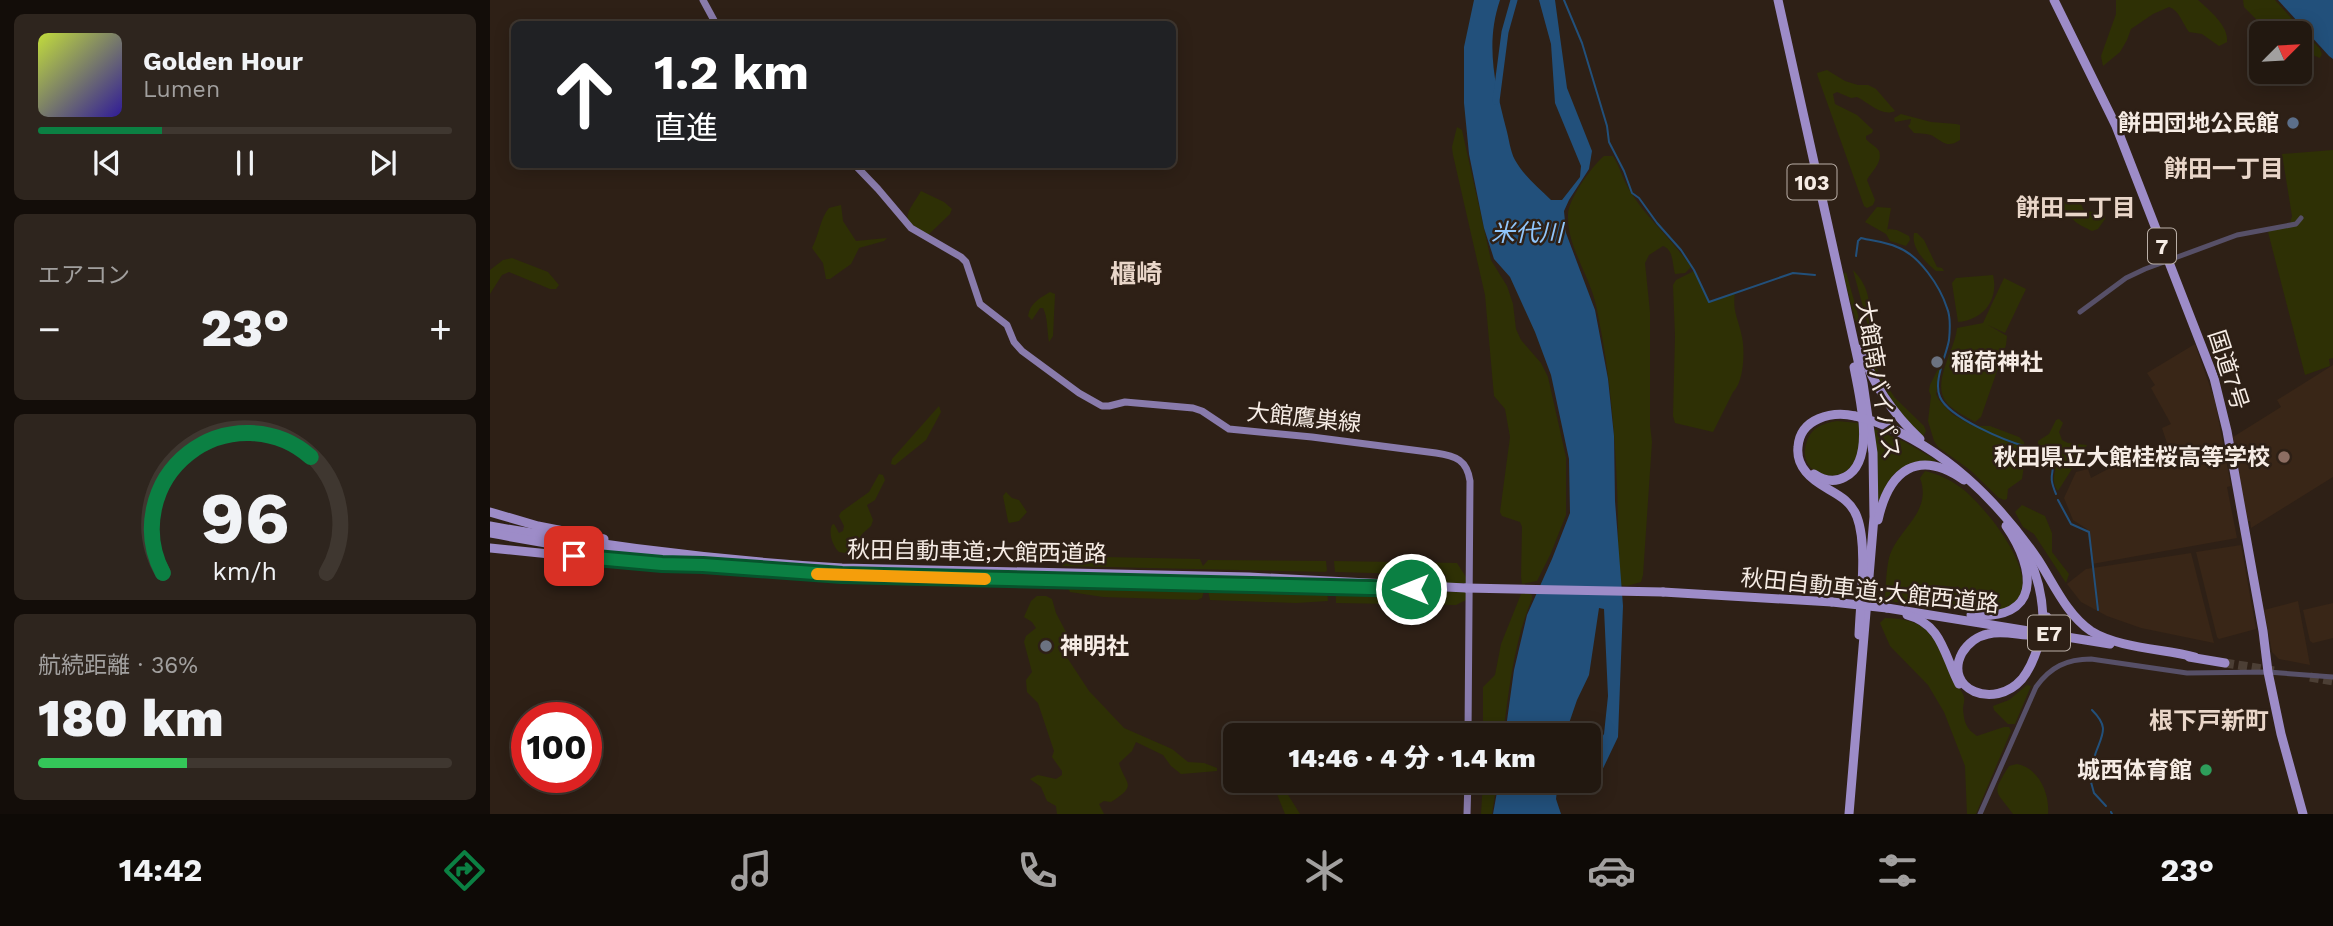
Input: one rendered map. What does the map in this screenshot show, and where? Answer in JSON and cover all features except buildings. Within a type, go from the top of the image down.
[{"type":"highway","name":"大館南バイパス","points":[[1777,0],[1863,383],[1873,453],[1874,517],[1849,814]]},
{"type":"highway","name":"大館南バイパス","points":[[1777,0],[1804,148],[1853,362],[1865,428],[1869,474],[1869,528],[1843,814]]},
{"type":"highway","name":"国道7号","points":[[2054,0],[2116,126],[2214,379],[2221,402],[2263,631],[2268,672],[2281,734],[2303,814]]},
{"type":"highway","points":[[1840,277],[1860,347],[1878,389],[1911,431],[1988,496],[2022,538],[2069,608],[2092,631],[2120,642],[2195,657]]},
{"type":"highway","points":[[1853,362],[1863,425],[1861,457],[1853,471],[1839,479],[1828,480],[1814,474],[1802,455],[1807,433],[1828,419],[1856,418]]},
{"type":"highway","points":[[1859,635],[1862,543],[1858,519],[1843,497],[1818,483],[1800,463],[1798,449],[1802,432],[1815,420],[1831,414],[1856,418],[1913,439],[1952,464]]},
{"type":"highway","points":[[1876,424],[1931,454],[1994,508],[2018,539],[2034,567],[2045,617]]},
{"type":"highway","points":[[1867,612],[1878,520],[1885,495],[1895,479],[1913,466],[1931,464],[1949,471],[1976,490]]},
{"type":"highway","points":[[1903,610],[1994,616],[2010,612],[2021,603],[2027,589],[2025,562],[2016,540],[1994,508]]},
{"type":"highway","points":[[490,512],[591,537],[745,561]]},
{"type":"highway","name":"秋田自動車道;大館西道路","points":[[490,526],[600,545],[745,561],[842,568],[1274,578],[1832,601],[1903,610],[2225,663]]},
{"type":"highway","name":"秋田自動車道;大館西道路","points":[[490,533],[600,552],[778,571],[915,578],[1384,589],[1466,588]]},
{"type":"highway","points":[[1887,609],[1915,617],[1931,627],[1942,643],[1961,687],[1969,695],[1983,700],[1998,699],[2019,689],[2033,669],[2042,640],[2045,617],[2042,579],[2022,538]]},
{"type":"highway","points":[[490,548],[662,564],[703,565]]},
{"type":"highway","points":[[2042,640],[2026,674],[2005,692],[1992,696],[1980,695],[1969,689],[1962,680],[1959,669],[1962,653],[1982,636],[2001,633],[2091,640]]},
{"type":"main road","points":[[703,0],[714,21]]},
{"type":"main road","name":"大館鷹巣線","points":[[858,168],[911,228],[966,262],[980,304],[1007,325],[1014,342],[1022,351],[1090,401],[1109,406],[1125,402],[1193,408],[1229,429],[1312,437],[1457,458],[1468,470],[1470,481],[1468,723]]},
{"type":"main road","points":[[1467,814],[1468,793]]},
{"type":"street","points":[[2080,312],[2124,279],[2237,235],[2295,224],[2301,218]]},
{"type":"street","points":[[1980,814],[2036,687],[2042,678],[2059,664],[2091,659],[2187,673],[2268,672],[2333,677]]},
{"type":"shaded area","points":[[2116,0],[2198,0],[2222,24],[2227,42],[2219,46],[2202,34],[2189,32],[2178,14],[2169,7],[2131,29],[2120,52],[2103,66],[2101,56],[2116,14]]},
{"type":"shaded area","points":[[2243,0],[2275,0],[2294,21],[2258,21],[2244,7]]},
{"type":"shaded area","points":[[2312,40],[2320,49],[2320,58],[2312,55]]},
{"type":"shaded area","points":[[1827,70],[1845,81],[1876,89],[1895,111],[1885,112],[1857,97],[1851,98],[1837,92],[1833,94],[1835,104],[1857,115],[1873,130],[1866,139],[1880,155],[1867,180],[1875,200],[1873,205],[1867,208],[1864,206],[1818,77],[1817,73]]},
{"type":"shaded area","points":[[1901,114],[1931,122],[1960,125],[1960,140],[1949,144],[1931,135],[1914,133],[1908,126],[1911,119],[1895,122],[1894,118]]},
{"type":"shaded area","points":[[1457,127],[1462,130],[1491,260],[1507,286],[1521,340],[1541,363],[1548,377],[1566,457],[1566,515],[1537,581],[1522,584],[1522,527],[1520,522],[1502,516],[1500,512],[1510,437],[1505,409],[1494,396],[1485,295],[1453,155],[1452,147]]},
{"type":"shaded area","points":[[2333,150],[2333,358],[2329,359],[2330,366],[2305,375],[2268,232],[2290,223],[2292,216],[2282,154]]},
{"type":"shaded area","points":[[1604,156],[1613,156],[1637,201],[1691,267],[1685,273],[1675,274],[1671,254],[1663,246],[1649,255],[1645,263],[1650,312],[1652,442],[1643,575],[1641,582],[1627,586],[1620,585],[1618,575],[1615,442],[1603,343],[1594,298],[1571,239],[1568,214],[1572,200],[1582,183]]},
{"type":"shaded area","points":[[921,191],[952,209],[928,235],[908,220],[909,211]]},
{"type":"shaded area","points":[[2061,198],[2070,205],[2079,199],[2084,211],[2104,213],[2105,219],[2098,229],[2092,231],[2077,223],[2066,210],[2055,211],[2056,202]]},
{"type":"shaded area","points":[[841,205],[843,221],[856,241],[887,238],[859,248],[851,264],[826,279],[823,263],[812,248],[826,212],[829,208]]},
{"type":"shaded area","points":[[1877,207],[1891,208],[1887,231],[1897,230],[1909,236],[1910,240],[1906,246],[1890,241],[1886,234],[1865,222]]},
{"type":"shaded area","points":[[1914,233],[1924,240],[1937,267],[1944,271],[1936,271],[1923,259],[1915,244]]},
{"type":"shaded area","points":[[512,258],[548,272],[559,285],[556,289],[550,289],[509,272],[502,275],[490,294],[490,270],[503,260]]},
{"type":"shaded area","points":[[1853,270],[1863,283],[1868,297],[1869,329]]},
{"type":"shaded area","points":[[1694,271],[1709,303],[1735,293],[1735,311],[1743,343],[1743,366],[1737,387],[1713,432],[1675,423],[1673,416],[1673,285],[1676,280]]},
{"type":"shaded area","points":[[1846,272],[1862,329],[1879,374],[1895,398],[1924,426],[1926,431],[1923,437],[1891,402],[1870,363],[1843,274]]},
{"type":"shaded area","points":[[1993,275],[1994,293],[1987,307],[1975,317],[1958,322],[1952,283],[1956,278]]},
{"type":"shaded area","points":[[2004,278],[2026,289],[2005,333],[1988,325],[2007,336],[2006,345],[1981,417],[1975,422],[1951,407],[1944,399],[1944,369],[1957,328],[1983,323]]},
{"type":"shaded area","points":[[1050,292],[1055,294],[1053,336],[1049,342],[1043,308],[1040,308],[1032,320],[1028,316],[1033,304]]},
{"type":"shaded area","points":[[2195,344],[2215,401],[2231,486],[2227,487],[2237,538],[2092,564],[2087,529],[2073,520],[2064,498],[2076,472],[2088,469],[2091,478],[2125,460],[2167,443],[2162,428],[2171,424],[2151,388],[2155,385],[2147,373]]},
{"type":"shaded area","name":"秋田県立大館桂桜高等学校","points":[[2333,365],[2333,477],[2251,528],[2233,437],[2281,407],[2277,400]]},
{"type":"shaded area","points":[[1939,367],[1941,369],[1936,394],[1952,414],[1973,426],[1990,426],[2019,437],[2024,442],[2026,452],[2022,479],[2008,489],[2007,499],[1999,498],[1934,441],[1928,421],[1931,396],[1929,391]]},
{"type":"shaded area","points":[[939,406],[941,412],[926,440],[895,465],[891,464],[892,459]]},
{"type":"shaded area","points":[[2059,419],[2063,423],[2059,432],[2062,440],[2087,445],[2058,491],[2054,482],[2056,457],[2038,447],[2038,441],[2049,434]]},
{"type":"shaded area","points":[[1837,421],[1858,423],[1860,446],[1855,462],[1845,472],[1833,476],[1820,474],[1810,467],[1805,456],[1807,441],[1819,426]]},
{"type":"shaded area","points":[[1874,429],[1905,442],[1936,460],[1906,466],[1898,471],[1888,483],[1880,501],[1878,501]]},
{"type":"shaded area","points":[[1925,471],[1948,479],[1971,496],[2011,548],[2020,567],[2023,586],[2018,601],[2004,611],[1987,612],[1886,601],[1889,558],[1918,511],[1923,490],[1920,478]]},
{"type":"shaded area","points":[[879,474],[883,475],[885,480],[875,500],[867,505],[873,520],[871,526],[852,550],[839,552],[832,540],[832,525],[834,524],[839,533],[843,531],[844,526],[839,516],[841,512],[869,492]]},
{"type":"shaded area","points":[[1006,492],[1019,500],[1027,512],[1019,521],[1008,521],[1003,496]]},
{"type":"shaded area","points":[[2022,505],[2045,516],[2052,533],[2052,552],[2069,574],[2066,583],[2034,534],[2023,527],[2015,512]]},
{"type":"shaded area","points":[[2241,545],[2256,629],[2219,639],[2196,552]]},
{"type":"shaded area","points":[[2191,553],[2214,643],[2141,628],[2107,616],[2081,602],[2067,584],[2086,569]]},
{"type":"shaded area","points":[[1104,557],[1200,559],[1203,566],[1208,560],[1326,561],[1327,571],[1062,566],[1064,563]]},
{"type":"shaded area","points":[[1334,561],[1457,563],[1466,577],[1466,583],[1446,583],[1446,575],[1335,572]]},
{"type":"shaded area","points":[[1067,586],[1327,591],[1328,601],[1296,603],[1210,600],[1208,591],[1204,591],[1202,598],[1197,600],[1103,597],[1070,592]]},
{"type":"shaded area","points":[[1336,590],[1466,592],[1466,600],[1456,605],[1336,603]]},
{"type":"shaded area","points":[[1528,593],[1532,595],[1532,599],[1516,649],[1505,723],[1483,723],[1483,687],[1495,675],[1501,644],[1521,594]]},
{"type":"shaded area","points":[[1037,596],[1052,599],[1068,636],[1065,651],[1068,659],[1089,691],[1124,728],[1172,749],[1188,762],[1204,763],[1217,768],[1217,771],[1181,774],[1163,755],[1136,742],[1132,751],[1119,763],[1128,784],[1127,788],[1111,802],[1104,801],[1099,804],[1104,814],[1057,814],[1056,806],[1047,801],[1041,787],[1030,779],[1038,775],[1056,779],[1062,775],[1052,757],[1054,751],[1038,703],[1027,692],[1026,680],[1032,672],[1024,642],[1026,636],[1036,628],[1024,617],[1031,601]]},
{"type":"shaded area","points":[[2298,601],[2310,665],[2279,659],[2272,652],[2264,610]]},
{"type":"shaded area","points":[[2333,603],[2333,638],[2313,643],[2310,641],[2303,610]]},
{"type":"shaded area","points":[[1885,618],[1913,622],[1931,634],[1963,695],[1965,721],[1973,733],[1977,736],[2004,727],[2009,727],[2011,731],[1976,814],[1967,814],[1965,766],[1944,712],[1928,685],[1890,646],[1880,623]]},
{"type":"shaded area","points":[[2027,685],[2031,686],[2015,724],[2008,724],[1993,706],[2009,700]]},
{"type":"shaded area","points":[[2009,766],[2025,766],[2042,783],[2048,814],[2013,814],[1997,792]]},
{"type":"shaded area","points":[[1276,793],[1287,793],[1300,814],[1285,814]]},
{"type":"shaded area","points":[[1482,793],[1495,793],[1492,814],[1481,814]]},
{"type":"water","name":"米代川","points":[[1474,0],[1500,0],[1493,33],[1493,64],[1512,153],[1523,171],[1551,200],[1562,200],[1580,177],[1581,166],[1555,103],[1551,44],[1539,0],[1555,0],[1567,88],[1592,151],[1589,169],[1564,211],[1566,233],[1595,310],[1608,379],[1614,436],[1615,501],[1623,606],[1618,737],[1601,773],[1601,738],[1604,734],[1608,696],[1604,609],[1599,608],[1589,675],[1569,723],[1507,723],[1514,670],[1527,615],[1570,513],[1569,459],[1551,375],[1510,277],[1494,259],[1484,228],[1469,154],[1464,103],[1464,47]]},
{"type":"water","points":[[2278,0],[2333,0],[2333,59],[2312,37],[2312,21],[2297,21]]},
{"type":"water","points":[[1497,793],[1557,793],[1561,814],[1493,814]]},
{"type":"waterway","name":"米代川","points":[[1496,101],[1505,32],[1514,0]]},
{"type":"waterway","points":[[1564,0],[1582,43],[1607,126],[1609,142],[1632,193],[1681,250],[1709,302],[1793,273],[1815,275]]},
{"type":"waterway","points":[[1856,256],[1861,238],[1897,247],[1921,264],[1944,299],[1949,315],[1949,340],[1938,384],[1940,397],[1954,413],[1966,420],[2027,447]]},
{"type":"waterway","points":[[2038,451],[2053,458],[2052,478],[2056,494]]},
{"type":"waterway","points":[[2058,500],[2071,524],[2089,532],[2098,610]]},
{"type":"waterway","points":[[2091,776],[2103,730],[2101,721],[2092,710]]},
{"type":"waterway","points":[[2091,782],[2094,793],[2106,806]]},
{"type":"tunnel","points":[[2225,663],[2275,671]]},
{"type":"tunnel","points":[[2310,677],[2333,681]]},
{"type":"slow traffic","points":[[817,574],[985,579]]},
{"type":"place","name":"餅田団地公民館","points":[[2293,123]]},
{"type":"place","name":"稲荷神社","points":[[1937,362]]},
{"type":"place","name":"秋田県立大館桂桜高等学校","points":[[2284,457]]},
{"type":"place","name":"神明社","points":[[1046,646]]},
{"type":"place","name":"城西体育館","points":[[2206,770]]},
{"type":"district","name":"餅田一丁目","points":[[2224,169]]},
{"type":"district","name":"餅田二丁目","points":[[2076,208]]},
{"type":"district","name":"櫃崎","points":[[1136,274]]},
{"type":"district","name":"根下戸新町","points":[[2209,721]]},
{"type":"route","points":[[574,556],[842,575],[1411,589]]}]
